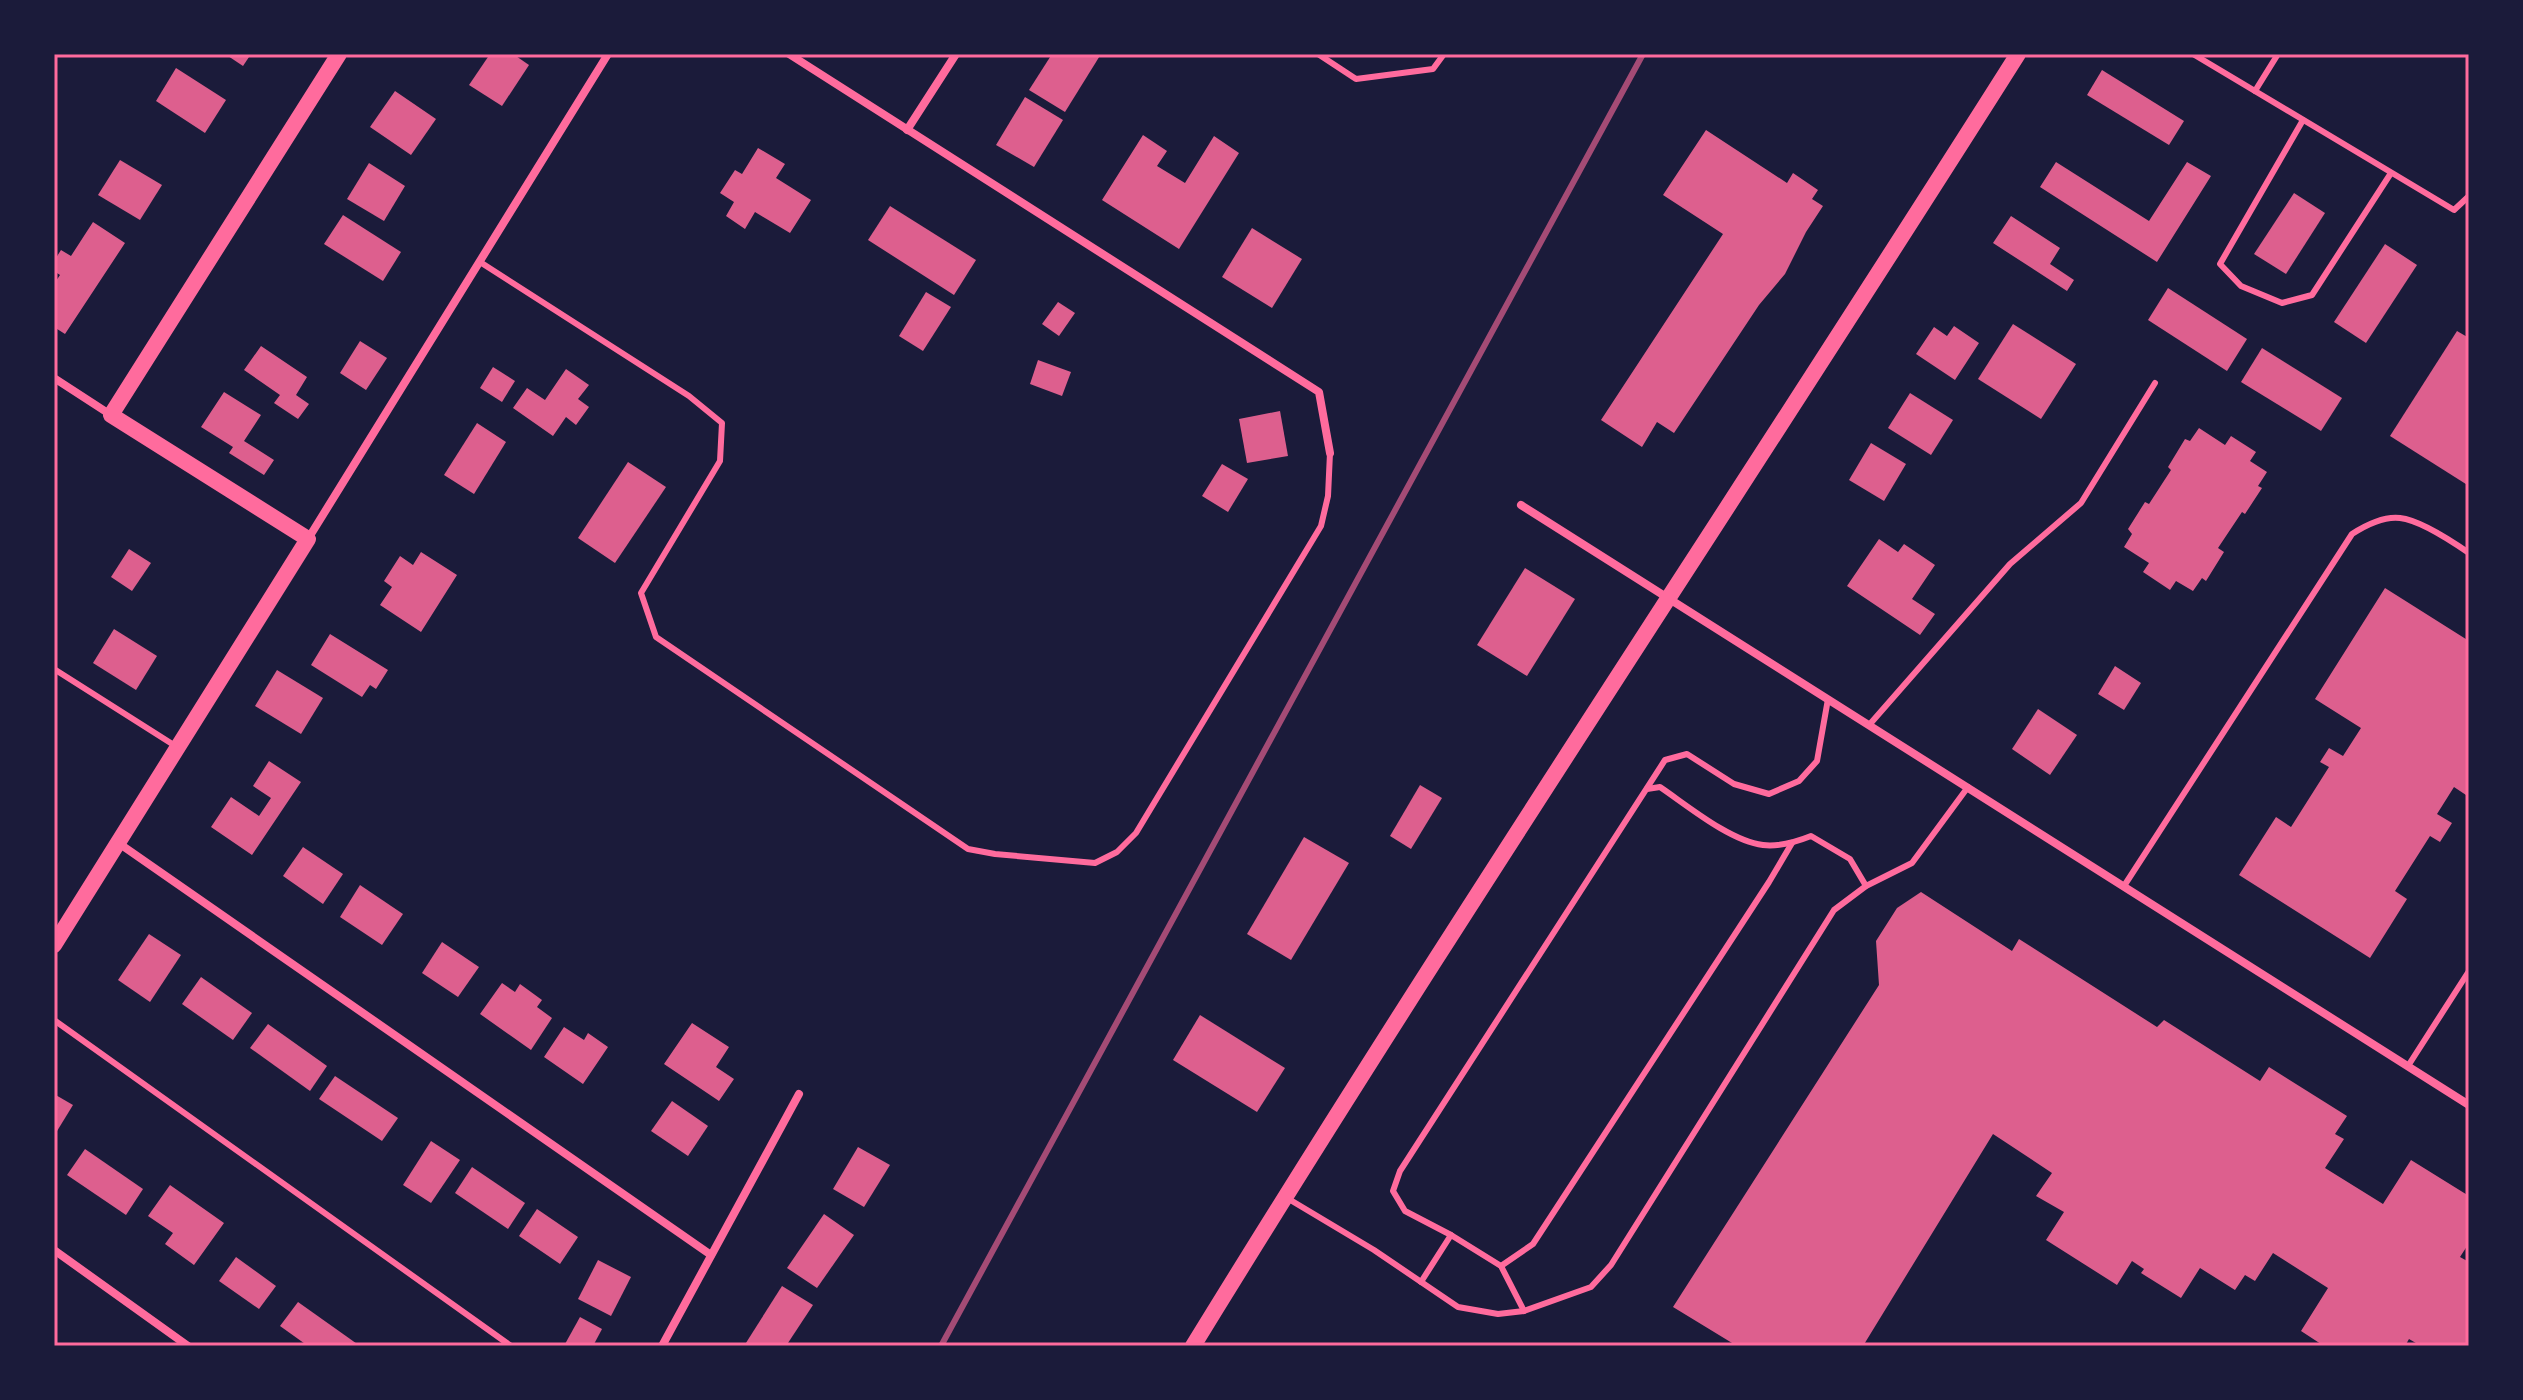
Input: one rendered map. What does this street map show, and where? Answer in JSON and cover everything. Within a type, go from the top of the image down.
[{"type":"main road","points":[[54,945],[308,539],[111,415],[339,54]]},
{"type":"main road","points":[[1193,1346],[1284,1197],[2018,54]]},
{"type":"street","points":[[308,539],[608,54]]},
{"type":"street","points":[[789,54],[1319,392],[1330,453]]},
{"type":"street","points":[[907,130],[956,54]]},
{"type":"street","points":[[54,378],[111,415]]},
{"type":"street","points":[[1521,505],[2469,1105]]},
{"type":"street","points":[[117,842],[711,1255]]},
{"type":"street","points":[[662,1346],[799,1094]]},
{"type":"street","points":[[54,1250],[188,1346]]},
{"type":"lane","points":[[1318,54],[1356,79],[1433,69],[1444,54]]},
{"type":"lane","points":[[2193,54],[2454,210],[2469,196]]},
{"type":"lane","points":[[2255,91],[2278,54]]},
{"type":"lane","points":[[2303,120],[2220,264],[2241,286],[2282,303],[2312,295],[2391,173]]},
{"type":"lane","points":[[480,262],[689,396],[722,423],[720,461],[641,593],[656,637],[968,849],[1095,863],[1117,852],[1136,833],[1321,526],[1328,496],[1330,453]]},
{"type":"lane","points":[[1870,724],[2010,564],[2081,503],[2155,383]]},
{"type":"lane","points":[[2124,886],[2352,534],[2370,523],[2400,518],[2443,536],[2469,553]]},
{"type":"lane","points":[[54,669],[177,747]]},
{"type":"lane","points":[[1524,1311],[1501,1266],[1405,1211],[1393,1191],[1400,1171],[1665,760],[1687,754],[1734,784],[1769,794],[1799,781],[1817,761],[1829,698]]},
{"type":"lane","points":[[1647,789],[1660,787],[1734,836],[1762,845],[1792,843],[1811,836],[1850,859],[1866,886]]},
{"type":"lane","points":[[1284,1197],[1374,1250],[1458,1307],[1498,1314],[1524,1311],[1591,1287],[1611,1265],[1834,910],[1866,886],[1912,863],[1968,787]]},
{"type":"lane","points":[[1501,1266],[1533,1244],[1792,843]]},
{"type":"lane","points":[[2408,1066],[2469,971]]},
{"type":"lane","points":[[54,1020],[511,1346]]},
{"type":"lane","points":[[1421,1282],[1451,1235]]},
{"type":"building","points":[[225,54],[251,54],[243,66]]},
{"type":"building","points":[[490,54],[513,54],[529,65],[502,106],[469,85]]},
{"type":"building","points":[[1052,54],[1101,54],[1065,112],[1029,90]]},
{"type":"building","points":[[176,68],[226,100],[205,133],[156,101]]},
{"type":"building","points":[[2102,70],[2184,121],[2169,145],[2087,95]]},
{"type":"building","points":[[395,91],[436,119],[411,155],[370,127]]},
{"type":"building","points":[[1025,97],[1063,120],[1034,167],[996,145]]},
{"type":"building","points":[[1706,130],[1787,183],[1793,173],[1818,190],[1812,199],[1823,206],[1785,274],[1759,305],[1674,433],[1657,422],[1642,447],[1601,420],[1723,234],[1663,195]]},
{"type":"building","points":[[1143,135],[1167,151],[1157,166],[1185,183],[1214,136],[1239,153],[1179,249],[1102,200]]},
{"type":"building","points":[[758,148],[785,164],[776,178],[811,200],[790,233],[755,212],[745,229],[726,216],[734,202],[720,193],[735,170],[742,174]]},
{"type":"building","points":[[120,160],[162,185],[140,220],[98,195]]},
{"type":"building","points":[[2056,162],[2149,221],[2187,162],[2211,176],[2157,262],[2040,187]]},
{"type":"building","points":[[369,163],[405,186],[384,221],[347,199]]},
{"type":"building","points":[[2294,193],[2325,213],[2286,274],[2254,254]]},
{"type":"building","points":[[890,206],[976,260],[954,295],[868,240]]},
{"type":"building","points":[[343,215],[401,252],[383,281],[324,244]]},
{"type":"building","points":[[2011,216],[2060,248],[2050,264],[2074,280],[2067,291],[1993,243]]},
{"type":"building","points":[[93,222],[125,243],[65,334],[54,327],[54,284],[60,275],[54,271],[54,261],[61,250],[71,256]]},
{"type":"building","points":[[1252,228],[1302,259],[1272,308],[1222,277]]},
{"type":"building","points":[[2385,244],[2417,265],[2366,343],[2334,322]]},
{"type":"building","points":[[2168,288],[2247,339],[2227,371],[2148,320]]},
{"type":"building","points":[[926,292],[951,307],[923,351],[899,336]]},
{"type":"building","points":[[1058,302],[1075,313],[1059,336],[1042,324]]},
{"type":"building","points":[[2013,324],[2076,364],[2041,419],[1978,379]]},
{"type":"building","points":[[1954,326],[1979,343],[1955,380],[1916,354],[1934,327],[1947,336]]},
{"type":"building","points":[[2457,331],[2469,338],[2469,486],[2390,436]]},
{"type":"building","points":[[360,341],[387,358],[366,390],[340,373]]},
{"type":"building","points":[[261,346],[307,377],[296,395],[309,404],[298,419],[274,403],[280,395],[244,370]]},
{"type":"building","points":[[2262,348],[2342,398],[2321,431],[2241,382]]},
{"type":"building","points":[[1038,360],[1071,372],[1062,396],[1030,384]]},
{"type":"building","points":[[493,367],[515,381],[502,402],[480,388]]},
{"type":"building","points":[[566,369],[589,385],[578,399],[589,407],[576,425],[566,417],[553,436],[513,408],[527,388],[545,400]]},
{"type":"building","points":[[224,392],[261,415],[244,441],[274,460],[264,475],[229,453],[233,447],[201,427]]},
{"type":"building","points":[[1910,393],[1953,420],[1931,455],[1888,428]]},
{"type":"building","points":[[1280,411],[1288,456],[1247,463],[1239,419]]},
{"type":"building","points":[[477,423],[506,442],[474,494],[444,475]]},
{"type":"building","points":[[2199,428],[2225,445],[2231,436],[2256,452],[2250,461],[2267,472],[2258,486],[2262,488],[2218,548],[2224,552],[2206,581],[2202,578],[2193,591],[2176,581],[2170,590],[2143,572],[2149,563],[2124,547],[2132,534],[2128,529],[2145,502],[2149,504],[2171,470],[2168,467],[2185,439],[2190,441]]},
{"type":"building","points":[[1871,443],[1906,464],[1884,501],[1849,480]]},
{"type":"building","points":[[628,462],[666,487],[615,563],[578,538]]},
{"type":"building","points":[[1222,464],[1248,479],[1228,512],[1202,496]]},
{"type":"building","points":[[1879,539],[1898,552],[1904,544],[1935,565],[1912,599],[1935,614],[1920,635],[1847,586]]},
{"type":"building","points":[[129,549],[151,563],[132,591],[111,577]]},
{"type":"building","points":[[421,552],[457,575],[421,632],[380,605],[392,587],[384,581],[400,556],[413,565]]},
{"type":"building","points":[[1525,568],[1575,599],[1527,676],[1477,645]]},
{"type":"building","points":[[2385,588],[2469,641],[2469,797],[2454,787],[2437,814],[2452,823],[2440,842],[2430,836],[2395,891],[2407,899],[2370,958],[2239,875],[2276,817],[2291,827],[2329,767],[2320,762],[2329,748],[2343,756],[2361,728],[2315,699]]},
{"type":"building","points":[[114,629],[157,656],[136,690],[93,663]]},
{"type":"building","points":[[330,634],[388,670],[376,689],[370,685],[362,697],[311,665]]},
{"type":"building","points":[[2115,666],[2141,683],[2124,710],[2098,694]]},
{"type":"building","points":[[277,670],[323,698],[301,734],[255,706]]},
{"type":"building","points":[[2038,709],[2077,735],[2050,775],[2012,749]]},
{"type":"building","points":[[269,761],[301,782],[252,855],[211,827],[231,797],[259,816],[271,798],[253,786]]},
{"type":"building","points":[[1420,785],[1442,798],[1411,849],[1390,836]]},
{"type":"building","points":[[1304,837],[1349,863],[1291,960],[1247,934]]},
{"type":"building","points":[[303,847],[343,874],[323,904],[283,876]]},
{"type":"building","points":[[360,885],[403,914],[382,945],[340,917]]},
{"type":"building","points":[[1921,892],[2012,951],[2019,939],[2157,1027],[2164,1020],[2260,1081],[2269,1067],[2347,1116],[2335,1134],[2344,1139],[2325,1168],[2383,1204],[2411,1160],[2469,1196],[2469,1243],[2460,1257],[2469,1262],[2469,1346],[2421,1346],[2409,1339],[2405,1346],[2324,1346],[2301,1331],[2328,1288],[2273,1253],[2255,1281],[2245,1275],[2235,1290],[2200,1268],[2181,1298],[2141,1273],[2144,1269],[2132,1261],[2117,1285],[2046,1240],[2064,1212],[2036,1196],[2052,1173],[1993,1134],[1863,1346],[1737,1346],[1673,1307],[1879,985],[1876,941],[1897,908]]},
{"type":"building","points":[[149,934],[181,955],[150,1002],[118,980]]},
{"type":"building","points":[[442,942],[479,967],[458,997],[422,973]]},
{"type":"building","points":[[201,977],[252,1013],[233,1040],[182,1004]]},
{"type":"building","points":[[502,983],[515,992],[520,984],[542,1000],[537,1007],[552,1018],[531,1050],[480,1014]]},
{"type":"building","points":[[1200,1015],[1285,1068],[1257,1112],[1173,1060]]},
{"type":"building","points":[[692,1023],[729,1047],[716,1067],[734,1079],[719,1101],[664,1064]]},
{"type":"building","points":[[268,1024],[327,1066],[310,1091],[250,1048]]},
{"type":"building","points":[[564,1027],[584,1040],[588,1033],[608,1047],[583,1084],[544,1057]]},
{"type":"building","points":[[335,1076],[398,1118],[382,1141],[319,1099]]},
{"type":"building","points":[[54,1094],[73,1105],[54,1136]]},
{"type":"building","points":[[672,1101],[708,1126],[688,1156],[651,1131]]},
{"type":"building","points":[[431,1141],[460,1160],[431,1203],[403,1185]]},
{"type":"building","points":[[858,1147],[890,1165],[864,1207],[833,1189]]},
{"type":"building","points":[[85,1149],[143,1189],[126,1215],[67,1175]]},
{"type":"building","points":[[472,1167],[525,1203],[508,1229],[455,1193]]},
{"type":"building","points":[[170,1185],[224,1223],[194,1265],[165,1244],[173,1233],[148,1216]]},
{"type":"building","points":[[537,1209],[578,1237],[560,1264],[519,1236]]},
{"type":"building","points":[[824,1214],[854,1235],[817,1288],[787,1268]]},
{"type":"building","points":[[236,1257],[276,1286],[259,1309],[219,1281]]},
{"type":"building","points":[[598,1260],[631,1277],[611,1316],[578,1299]]},
{"type":"building","points":[[782,1286],[813,1305],[786,1346],[744,1346]]},
{"type":"building","points":[[298,1302],[360,1346],[308,1346],[280,1326]]},
{"type":"building","points":[[580,1317],[602,1329],[593,1346],[565,1344]]},
{"type":"railway","points":[[941,1346],[1643,54]]}]
